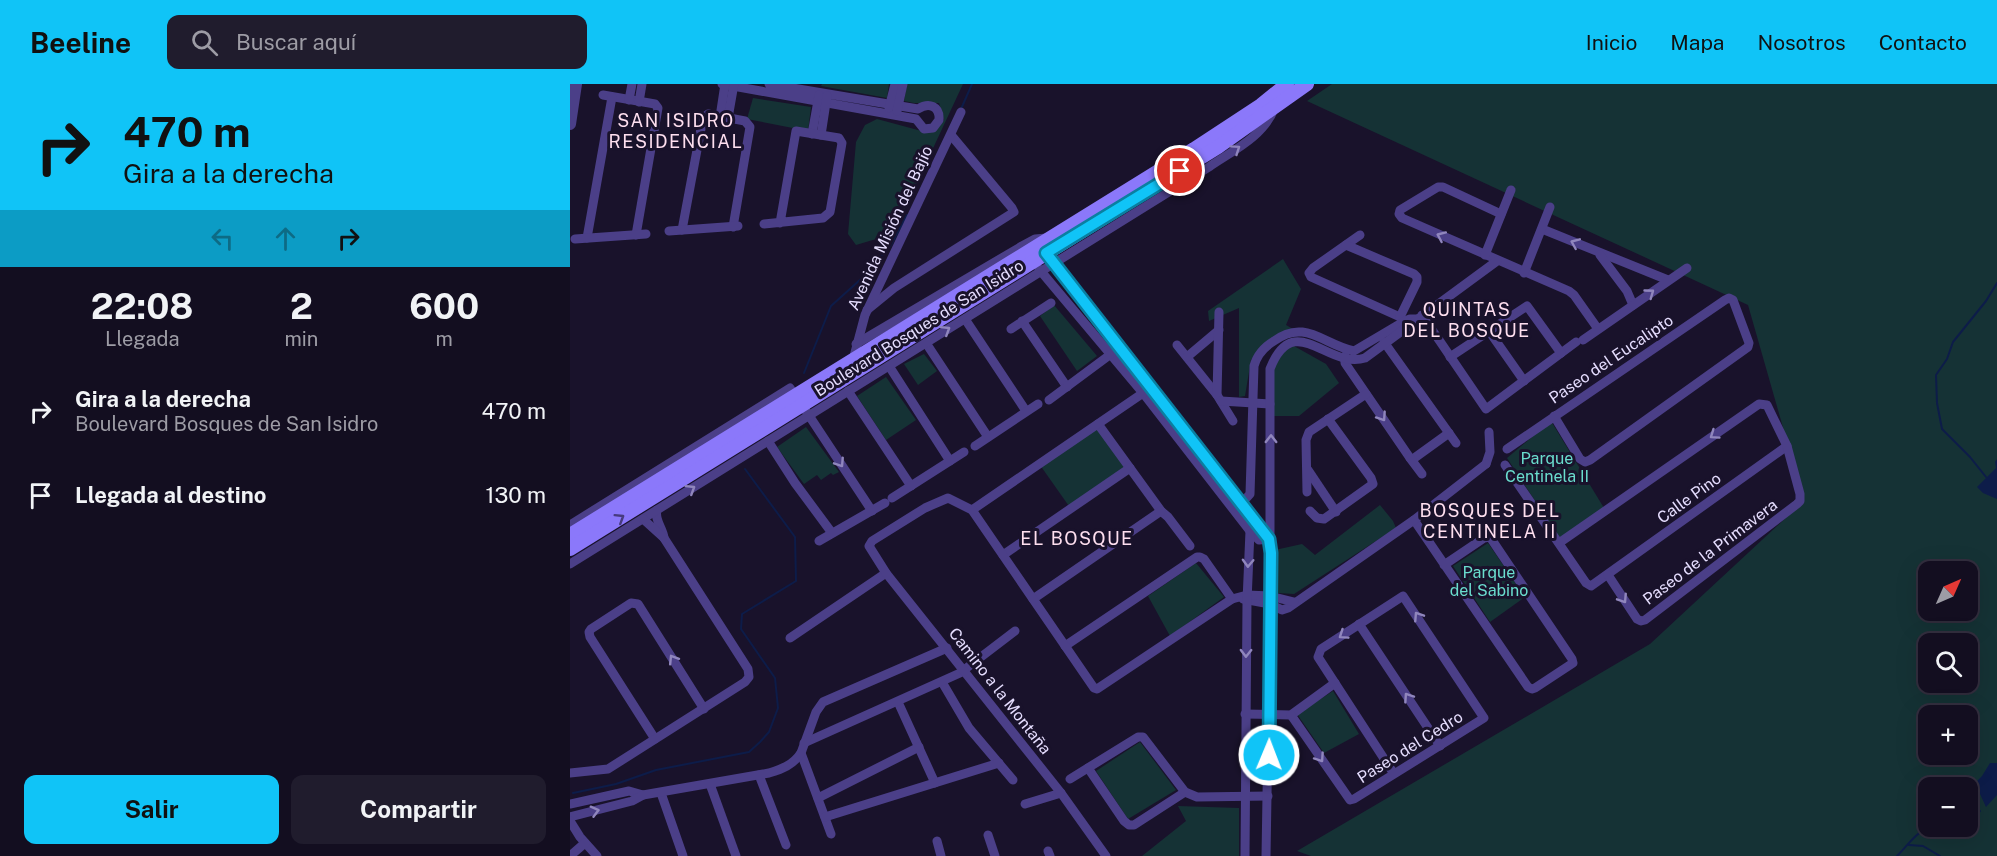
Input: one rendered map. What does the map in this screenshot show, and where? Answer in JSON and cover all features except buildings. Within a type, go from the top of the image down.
[{"type":"main road","name":"Boulevard Bosques de San Isidro","points":[[570,549],[734,441],[1031,258],[1261,105],[1287,84]]},
{"type":"main road","name":"Boulevard Bosques de San Isidro","points":[[1045,248],[1218,147],[1307,84]]},
{"type":"main road","name":"Boulevard Bosques de San Isidro","points":[[799,401],[853,360],[1031,258]]},
{"type":"main road","name":"Boulevard Bosques de San Isidro","points":[[570,535],[734,441]]},
{"type":"street","points":[[570,122],[576,84]]},
{"type":"street","points":[[632,84],[634,101]]},
{"type":"street","points":[[634,101],[642,84]]},
{"type":"street","points":[[724,117],[728,84],[815,92]]},
{"type":"street","points":[[769,84],[893,110]]},
{"type":"street","points":[[893,110],[894,84]]},
{"type":"street","points":[[893,110],[903,84]]},
{"type":"street","points":[[815,92],[816,134]]},
{"type":"street","points":[[575,239],[641,235],[658,108],[655,104],[608,96],[587,238]]},
{"type":"street","name":"Avenida Misión del Bajío","points":[[853,360],[867,310],[961,112]]},
{"type":"street","points":[[669,231],[736,226],[750,126],[745,121],[708,114],[703,118],[682,230]]},
{"type":"street","points":[[764,224],[780,223],[823,218],[830,212],[842,143],[838,138],[796,131],[780,223]]},
{"type":"street","points":[[867,310],[894,288],[1014,212],[951,135]]},
{"type":"street","points":[[1501,214],[1443,187],[1435,188],[1400,210],[1399,214],[1402,218],[1574,295],[1598,329]]},
{"type":"street","points":[[1485,255],[1511,190]]},
{"type":"street","points":[[1524,273],[1550,207]]},
{"type":"street","points":[[1542,229],[1668,280]]},
{"type":"street","points":[[1360,235],[1309,273],[1311,277],[1403,323]]},
{"type":"street","points":[[1241,504],[1250,494],[1254,366],[1259,354],[1285,334],[1298,331],[1310,333],[1319,341],[1345,354],[1350,361],[1365,358],[1386,344],[1403,323],[1417,278],[1414,274],[1346,245]]},
{"type":"street","points":[[1045,248],[1250,531],[1260,540],[1269,539]]},
{"type":"street","name":"Boulevard Bosques de San Isidro","points":[[570,525],[734,441],[768,441],[799,401],[848,391],[965,319],[1031,258],[1045,248]]},
{"type":"street","points":[[1598,252],[1628,291],[1633,305]]},
{"type":"street","points":[[1031,258],[1111,354],[1147,391],[1269,539]]},
{"type":"street","name":"Boulevard Bosques de San Isidro","points":[[856,344],[1031,258]]},
{"type":"street","points":[[1345,354],[1358,350],[1379,335],[1410,319],[1419,317],[1497,261]]},
{"type":"street","points":[[1419,317],[1486,409],[1561,353],[1687,268]]},
{"type":"street","name":"Paseo del Eucalipto","points":[[1507,449],[1554,416],[1725,300],[1729,298],[1732,300],[1749,343],[1748,347],[1590,460],[1585,462],[1580,459],[1554,416]]},
{"type":"street","points":[[1011,329],[1050,303]]},
{"type":"street","points":[[1450,357],[1527,306],[1561,353]]},
{"type":"street","points":[[1219,312],[1219,398]]},
{"type":"street","points":[[965,319],[1026,411]]},
{"type":"street","points":[[1022,321],[1067,387]]},
{"type":"street","points":[[1187,357],[1219,330]]},
{"type":"street","points":[[1489,331],[1524,381]]},
{"type":"street","points":[[1379,335],[1456,443]]},
{"type":"street","points":[[1266,856],[1269,795],[1271,553],[1269,539],[1270,369],[1276,354],[1287,343],[1319,341]]},
{"type":"street","points":[[926,343],[988,436]]},
{"type":"street","points":[[1177,345],[1219,398],[1233,421]]},
{"type":"street","points":[[1268,345],[1276,354]]},
{"type":"street","points":[[1049,400],[1111,354]]},
{"type":"street","points":[[1345,354],[1345,363],[1422,474]]},
{"type":"street","points":[[889,366],[950,461]]},
{"type":"street","points":[[1254,366],[1270,369]]},
{"type":"street","points":[[848,391],[911,486]]},
{"type":"street","points":[[1147,391],[972,510],[1094,688],[1097,689],[1241,598],[1270,600],[1282,610],[1294,603],[1414,520],[1486,465],[1490,452],[1489,432]]},
{"type":"street","points":[[1307,492],[1307,435],[1366,394]]},
{"type":"street","points":[[1219,398],[1270,404]]},
{"type":"street","points":[[799,401],[872,511]]},
{"type":"street","points":[[975,446],[1038,404]]},
{"type":"street","points":[[1559,543],[1759,404],[1767,405],[1787,447]]},
{"type":"street","points":[[1310,511],[1320,520],[1336,512],[1373,484],[1328,419]]},
{"type":"street","points":[[1098,424],[1161,511],[1190,546]]},
{"type":"street","points":[[1411,458],[1449,433]]},
{"type":"street","name":"Boulevard Bosques de San Isidro","points":[[570,564],[657,510],[734,441]]},
{"type":"street","points":[[768,441],[795,483],[832,533]]},
{"type":"street","name":"Paseo de la Primavera","points":[[1608,575],[1637,619],[1645,620],[1800,501],[1787,447]]},
{"type":"street","name":"Calle Pino","points":[[1608,575],[1787,447]]},
{"type":"street","points":[[1490,452],[1507,449],[1505,465],[1586,583],[1591,586],[1608,575]]},
{"type":"street","points":[[819,541],[872,511],[964,452]]},
{"type":"street","points":[[1486,465],[1505,465]]},
{"type":"street","points":[[1003,555],[1130,468]]},
{"type":"street","points":[[1308,470],[1336,512]]},
{"type":"street","points":[[1251,475],[1271,476]]},
{"type":"street","name":"Camino a la Montaña","points":[[972,510],[948,498],[925,508],[872,541],[869,546],[886,573],[1062,793],[1106,856]]},
{"type":"street","points":[[657,510],[656,518],[663,530],[664,538]]},
{"type":"street","points":[[1033,599],[1161,511]]},
{"type":"street","points":[[570,773],[608,769],[750,677],[748,669],[664,538],[643,519]]},
{"type":"street","points":[[1414,520],[1444,565],[1528,687],[1535,688],[1573,663],[1490,537],[1484,538],[1444,565]]},
{"type":"street","points":[[1245,856],[1245,714],[1241,598],[1250,531]]},
{"type":"street","points":[[1065,646],[1197,557],[1204,559],[1241,598]]},
{"type":"street","points":[[790,638],[886,573]]},
{"type":"street","name":"Paseo del Cedro","points":[[1291,715],[1350,800],[1484,718],[1403,596],[1359,624]]},
{"type":"street","points":[[655,739],[590,637],[591,628],[631,603],[638,604],[704,708]]},
{"type":"street","points":[[1394,774],[1318,657],[1319,652],[1359,624],[1440,746]]},
{"type":"street","points":[[804,743],[965,670],[1015,631]]},
{"type":"street","points":[[597,856],[585,843],[570,819],[632,801],[643,795],[759,775],[786,767],[801,753],[816,712],[823,702],[947,648]]},
{"type":"street","points":[[942,682],[969,728],[1014,780]]},
{"type":"street","points":[[1245,714],[1291,715],[1335,683]]},
{"type":"street","points":[[898,702],[935,783]]},
{"type":"street","points":[[1070,779],[1138,737],[1143,737],[1185,792],[1197,796],[1269,795]]},
{"type":"street","points":[[818,798],[919,747]]},
{"type":"street","points":[[801,753],[831,834]]},
{"type":"street","points":[[825,817],[999,763]]},
{"type":"street","points":[[1088,768],[1129,825],[1134,825],[1185,792]]},
{"type":"street","points":[[759,775],[786,845]]},
{"type":"street","points":[[710,784],[736,856]]},
{"type":"street","points":[[570,804],[629,791],[643,795]]},
{"type":"street","points":[[661,793],[683,856]]},
{"type":"street","points":[[1025,804],[1062,793]]},
{"type":"street","points":[[988,836],[995,856]]},
{"type":"street","points":[[937,841],[941,856]]},
{"type":"street","points":[[570,856],[585,843]]},
{"type":"green space","points":[[822,84],[889,84],[887,98],[821,86]]},
{"type":"green space","points":[[907,84],[963,84],[893,234],[856,245],[848,234],[856,142],[865,125],[877,119],[929,133],[944,120],[939,103],[904,101]]},
{"type":"green space","points":[[1332,84],[1997,84],[1997,856],[1311,856],[1297,851],[1650,644],[1804,501],[1748,305],[1307,101]]},
{"type":"green space","points":[[753,98],[811,107],[808,131],[747,119]]},
{"type":"green space","points":[[1283,259],[1301,289],[1286,325],[1293,329],[1269,342],[1251,360],[1245,396],[1239,397],[1239,308],[1209,321],[1208,311]]},
{"type":"green space","points":[[1054,305],[1097,356],[1077,371],[1040,316]]},
{"type":"green space","points":[[1294,346],[1326,364],[1339,383],[1299,416],[1272,416],[1272,364],[1280,351]]},
{"type":"green space","points":[[924,354],[937,371],[918,385],[904,364]]},
{"type":"green space","points":[[886,377],[916,420],[886,440],[857,396]]},
{"type":"green space","name":"Parque Centinela II","points":[[1551,421],[1604,508],[1560,539],[1507,458]]},
{"type":"green space","points":[[806,427],[839,472],[833,475],[831,473],[821,480],[817,475],[804,484],[777,447]]},
{"type":"green space","points":[[1097,427],[1129,469],[1071,509],[1040,465]]},
{"type":"green space","points":[[1380,505],[1396,528],[1294,594],[1278,593],[1275,550],[1302,544],[1315,555]]},
{"type":"green space","name":"Parque del Sabino","points":[[1488,543],[1525,597],[1490,622],[1453,566]]},
{"type":"green space","points":[[1196,563],[1224,597],[1170,636],[1148,596]]},
{"type":"green space","points":[[1333,691],[1359,734],[1324,753],[1297,714]]},
{"type":"green space","points":[[1140,742],[1176,790],[1128,819],[1096,771]]},
{"type":"green space","points":[[1178,806],[1239,808],[1239,856],[1142,856],[1186,821]]},
{"type":"water","points":[[1997,459],[1997,499],[1983,493],[1977,487],[1996,468]]},
{"type":"water","points":[[1990,763],[1997,763],[1997,795],[1986,807],[1978,790],[1978,780]]},
{"type":"waterway","points":[[961,109],[972,84]]},
{"type":"waterway","points":[[804,373],[831,306],[861,279],[891,245],[907,215]]},
{"type":"waterway","points":[[1986,477],[1942,429],[1937,403],[1936,375],[1947,359],[1953,342],[1986,301],[1997,283]]},
{"type":"waterway","points":[[573,793],[616,784],[656,770],[749,752],[769,732],[778,708],[775,678],[741,629],[742,614],[796,581],[795,537],[745,469]]},
{"type":"waterway","points":[[1897,856],[1918,835]]},
{"type":"waterway","points":[[1909,845],[1923,846],[1940,856]]},
{"type":"district","name":"SAN ISIDRO RESIDENCIAL","points":[[676,130]]},
{"type":"district","name":"QUINTAS DEL BOSQUE","points":[[1467,319]]},
{"type":"district","name":"BOSQUES DEL CENTINELA II","points":[[1490,520]]},
{"type":"district","name":"EL BOSQUE","points":[[1077,538]]},
{"type":"route","points":[[1180,171],[1046,253],[1269,539],[1271,553],[1269,755]]}]
